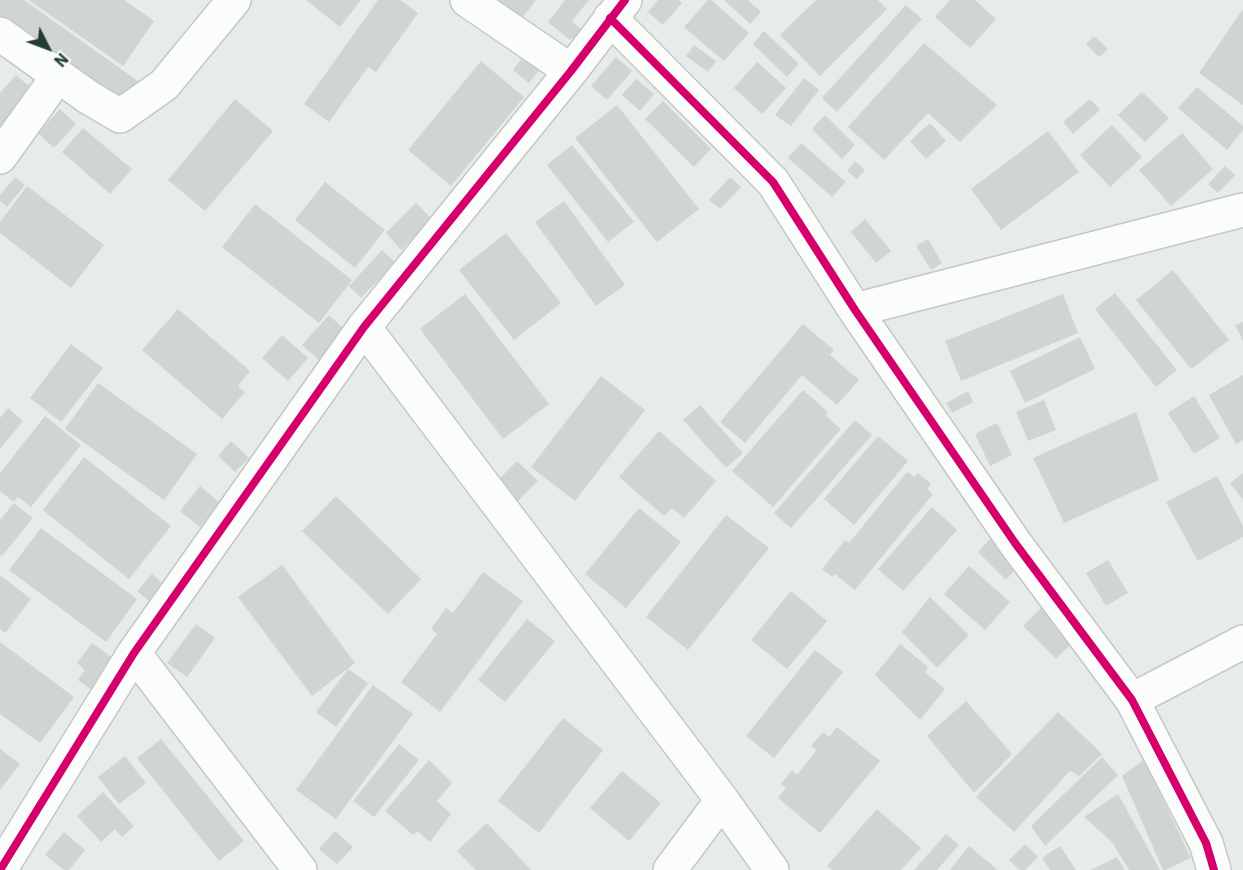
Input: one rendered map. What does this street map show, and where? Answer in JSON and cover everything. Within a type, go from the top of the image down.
[{"type":"street","points":[[0,34],[57,76],[120,116],[164,85],[234,0]]},
{"type":"street","points":[[467,0],[571,71]]},
{"type":"street","points":[[2,865],[134,653],[364,327],[571,71],[618,9],[773,182],[855,310],[1015,543],[1132,700],[1206,843],[1214,870]]},
{"type":"street","points":[[0,157],[57,76]]},
{"type":"street","points":[[855,310],[1243,210]]},
{"type":"street","points":[[364,327],[722,800],[772,870]]},
{"type":"street","points":[[1132,700],[1243,642]]},
{"type":"street","points":[[134,653],[300,870]]},
{"type":"street","points":[[670,870],[722,800]]},
{"type":"building","points":[[0,0],[24,0],[138,81],[121,104],[0,18]]},
{"type":"building","points":[[29,0],[124,0],[154,21],[123,66]]},
{"type":"building","points":[[306,0],[361,0],[340,27]]},
{"type":"building","points":[[378,0],[400,0],[418,13],[376,72],[368,67],[329,122],[304,104]]},
{"type":"building","points":[[491,0],[536,0],[520,21]]},
{"type":"building","points":[[565,0],[589,0],[572,21],[583,31],[570,40],[548,22]]},
{"type":"building","points":[[658,0],[679,0],[682,3],[663,25],[648,12]]},
{"type":"building","points":[[708,0],[711,0],[749,33],[724,61],[684,27]]},
{"type":"building","points":[[724,0],[748,0],[761,12],[750,24]]},
{"type":"building","points":[[816,0],[878,0],[887,9],[820,76],[780,35]]},
{"type":"building","points":[[950,0],[975,0],[996,19],[970,48],[935,17]]},
{"type":"building","points":[[906,5],[922,19],[837,112],[822,98]]},
{"type":"building","points":[[1243,9],[1243,105],[1199,73]]},
{"type":"building","points":[[764,31],[799,64],[787,77],[753,44]]},
{"type":"building","points":[[1094,36],[1108,49],[1099,57],[1086,44]]},
{"type":"building","points":[[924,43],[997,105],[960,142],[928,113],[884,160],[848,127]]},
{"type":"building","points":[[694,45],[716,61],[708,72],[686,56]]},
{"type":"building","points":[[527,51],[544,64],[529,83],[513,70]]},
{"type":"building","points":[[616,57],[632,71],[607,100],[591,86]]},
{"type":"building","points":[[481,61],[524,97],[451,186],[408,150]]},
{"type":"building","points":[[757,62],[786,88],[762,114],[734,88]]},
{"type":"building","points":[[16,75],[35,91],[0,133],[0,93]]},
{"type":"building","points":[[804,78],[819,90],[791,126],[775,115]]},
{"type":"building","points":[[636,79],[654,94],[640,111],[622,95]]},
{"type":"building","points":[[1197,87],[1243,126],[1243,130],[1227,150],[1178,108]]},
{"type":"building","points":[[1142,92],[1169,118],[1145,142],[1118,115]]},
{"type":"building","points":[[235,99],[273,131],[205,211],[168,180]]},
{"type":"building","points":[[1090,99],[1100,110],[1073,134],[1063,122]]},
{"type":"building","points":[[663,101],[711,149],[694,167],[645,119]]},
{"type":"building","points":[[617,105],[699,209],[657,242],[575,138]]},
{"type":"building","points":[[60,109],[76,124],[54,148],[38,133]]},
{"type":"building","points":[[825,115],[855,145],[842,159],[812,129]]},
{"type":"building","points":[[930,123],[946,141],[926,159],[910,141]]},
{"type":"building","points":[[1112,125],[1142,157],[1110,187],[1080,155]]},
{"type":"building","points":[[83,128],[132,169],[110,194],[62,152]]},
{"type":"building","points":[[1048,131],[1079,172],[1001,230],[971,189]]},
{"type":"building","points":[[1182,133],[1213,169],[1171,206],[1139,170]]},
{"type":"building","points":[[801,143],[846,182],[832,197],[788,158]]},
{"type":"building","points":[[572,145],[634,222],[608,242],[547,165]]},
{"type":"building","points":[[855,161],[865,170],[857,179],[847,171]]},
{"type":"building","points":[[1225,166],[1235,175],[1218,193],[1208,184]]},
{"type":"building","points":[[15,177],[25,185],[7,207],[0,201],[0,195]]},
{"type":"building","points":[[730,177],[741,187],[720,209],[709,200]]},
{"type":"building","points":[[325,182],[385,230],[355,268],[295,220]]},
{"type":"building","points":[[27,186],[104,245],[71,288],[0,233],[0,222]]},
{"type":"building","points":[[564,201],[625,285],[596,306],[535,222]]},
{"type":"building","points":[[416,203],[432,219],[401,250],[386,233]]},
{"type":"building","points":[[255,204],[352,280],[319,323],[222,247]]},
{"type":"building","points":[[865,219],[891,251],[876,263],[851,232]]},
{"type":"building","points":[[506,233],[561,303],[514,340],[459,270]]},
{"type":"building","points":[[928,239],[942,263],[931,270],[916,246]]},
{"type":"building","points":[[382,250],[395,262],[361,298],[349,286]]},
{"type":"building","points":[[1173,270],[1229,340],[1191,369],[1136,300]]},
{"type":"building","points":[[1115,293],[1177,370],[1156,387],[1095,309]]},
{"type":"building","points":[[465,294],[549,404],[503,439],[420,329]]},
{"type":"building","points":[[1063,294],[1078,333],[961,381],[945,341]]},
{"type":"building","points":[[178,309],[250,371],[238,386],[245,392],[222,419],[142,350]]},
{"type":"building","points":[[329,315],[346,331],[320,361],[302,345]]},
{"type":"building","points":[[1243,322],[1243,341],[1235,325]]},
{"type":"building","points":[[803,324],[834,350],[830,355],[859,380],[837,405],[802,375],[745,443],[720,422]]},
{"type":"building","points":[[282,335],[308,358],[288,381],[262,358]]},
{"type":"building","points":[[1080,337],[1095,369],[1025,403],[1010,371]]},
{"type":"building","points":[[71,344],[103,368],[61,422],[30,398]]},
{"type":"building","points":[[1243,375],[1243,440],[1236,444],[1209,395]]},
{"type":"building","points":[[601,376],[645,410],[575,501],[531,467]]},
{"type":"building","points":[[98,383],[197,454],[164,500],[65,429]]},
{"type":"building","points":[[803,390],[828,412],[825,415],[841,429],[773,507],[732,471]]},
{"type":"building","points":[[968,391],[973,402],[952,413],[946,403]]},
{"type":"building","points":[[1194,396],[1220,438],[1194,454],[1168,413]]},
{"type":"building","points":[[1044,400],[1056,430],[1028,441],[1016,412]]},
{"type":"building","points":[[700,405],[743,453],[726,468],[683,420]]},
{"type":"building","points":[[8,408],[23,421],[0,449],[0,418]]},
{"type":"building","points":[[1136,412],[1159,480],[1064,523],[1033,458]]},
{"type":"building","points":[[45,416],[81,445],[31,507],[18,497],[14,502],[0,491],[0,473]]},
{"type":"building","points":[[855,420],[872,435],[791,528],[774,513]]},
{"type":"building","points":[[997,423],[1012,455],[990,466],[975,434]]},
{"type":"building","points":[[659,431],[716,481],[684,518],[672,508],[664,516],[619,477]]},
{"type":"building","points":[[878,436],[908,461],[854,525],[824,499]]},
{"type":"building","points":[[231,441],[249,458],[235,472],[218,456]]},
{"type":"building","points":[[84,457],[171,526],[129,579],[43,510]]},
{"type":"building","points":[[517,461],[538,481],[514,505],[494,484]]},
{"type":"building","points":[[907,472],[914,477],[918,473],[931,484],[927,489],[933,494],[855,590],[835,574],[832,577],[822,569],[845,540],[849,543]]},
{"type":"building","points":[[1243,473],[1243,500],[1230,483]]},
{"type":"building","points":[[1217,476],[1243,526],[1243,537],[1198,561],[1166,502]]},
{"type":"building","points":[[200,486],[220,503],[200,527],[180,511]]},
{"type":"building","points":[[336,496],[421,579],[388,614],[302,531]]},
{"type":"building","points":[[14,503],[33,518],[2,556],[0,555],[0,520]]},
{"type":"building","points":[[932,507],[957,530],[903,591],[878,569]]},
{"type":"building","points":[[639,508],[681,542],[626,608],[585,574]]},
{"type":"building","points":[[726,515],[769,548],[688,650],[646,617]]},
{"type":"building","points":[[41,528],[137,599],[106,642],[9,570]]},
{"type":"building","points":[[993,536],[1021,564],[1006,580],[978,552]]},
{"type":"building","points":[[1108,560],[1128,593],[1106,606],[1086,573]]},
{"type":"building","points":[[282,565],[355,663],[312,696],[238,597]]},
{"type":"building","points":[[969,566],[1010,602],[985,630],[944,594]]},
{"type":"building","points":[[483,572],[523,601],[440,712],[401,682],[437,634],[431,629],[446,608],[453,613]]},
{"type":"building","points":[[152,574],[171,591],[157,608],[137,591]]},
{"type":"building","points":[[0,575],[31,599],[5,633],[0,629]]},
{"type":"building","points":[[791,591],[827,621],[787,669],[751,640]]},
{"type":"building","points":[[930,597],[969,635],[937,668],[902,632]]},
{"type":"building","points":[[1042,607],[1075,640],[1056,659],[1023,626]]},
{"type":"building","points":[[527,619],[555,641],[505,702],[478,680]]},
{"type":"building","points":[[196,624],[215,638],[187,677],[167,663]]},
{"type":"building","points":[[0,642],[74,697],[40,743],[0,714]]},
{"type":"building","points":[[92,643],[118,662],[94,692],[78,680],[85,670],[77,663]]},
{"type":"building","points":[[900,644],[928,667],[925,672],[945,689],[920,720],[875,675]]},
{"type":"building","points":[[815,650],[843,672],[774,758],[746,736]]},
{"type":"building","points":[[348,669],[368,683],[336,727],[316,712]]},
{"type":"building","points":[[373,685],[413,714],[336,819],[296,790]]},
{"type":"building","points":[[966,701],[1012,754],[974,793],[927,736]]},
{"type":"building","points":[[1058,712],[1102,754],[1079,776],[1070,771],[1014,832],[976,797]]},
{"type":"building","points":[[563,718],[603,750],[539,833],[498,801]]},
{"type":"building","points":[[837,727],[880,761],[820,833],[778,798],[786,788],[781,784],[792,770],[797,775],[817,750],[811,746],[823,732],[829,737]]},
{"type":"building","points":[[161,739],[244,841],[219,861],[137,758]]},
{"type":"building","points":[[399,744],[419,760],[374,817],[353,801]]},
{"type":"building","points":[[0,749],[20,764],[0,790]]},
{"type":"building","points":[[125,756],[146,783],[119,804],[98,777]]},
{"type":"building","points":[[1102,757],[1118,775],[1045,846],[1031,826]]},
{"type":"building","points":[[429,760],[452,783],[437,801],[451,814],[430,842],[417,831],[413,835],[385,811]]},
{"type":"building","points":[[1144,760],[1191,858],[1165,870],[1163,870],[1122,776]]},
{"type":"building","points":[[622,771],[661,803],[629,841],[590,808]]},
{"type":"building","points":[[103,792],[134,826],[122,837],[115,829],[101,842],[77,816]]},
{"type":"building","points":[[1118,794],[1160,870],[1129,870],[1112,842],[1084,817]]},
{"type":"building","points":[[877,809],[921,848],[901,870],[832,870],[827,866]]},
{"type":"building","points":[[487,823],[531,870],[476,870],[457,851]]},
{"type":"building","points":[[335,831],[353,847],[337,864],[319,849]]},
{"type":"building","points":[[64,832],[85,850],[69,870],[64,870],[45,855]]},
{"type":"building","points":[[946,834],[959,845],[937,870],[914,870]]},
{"type":"building","points":[[1025,844],[1038,857],[1025,870],[1020,870],[1009,860]]},
{"type":"building","points":[[969,846],[998,870],[950,870]]},
{"type":"building","points":[[1060,846],[1076,870],[1050,870],[1042,858]]},
{"type":"building","points":[[1117,857],[1125,870],[1091,870]]},
{"type":"cycle path","points":[[0,870],[134,653],[364,327],[571,71],[625,0]]},
{"type":"cycle path","points":[[610,18],[773,182],[855,310],[1015,543],[1132,700],[1206,843],[1214,870]]}]
